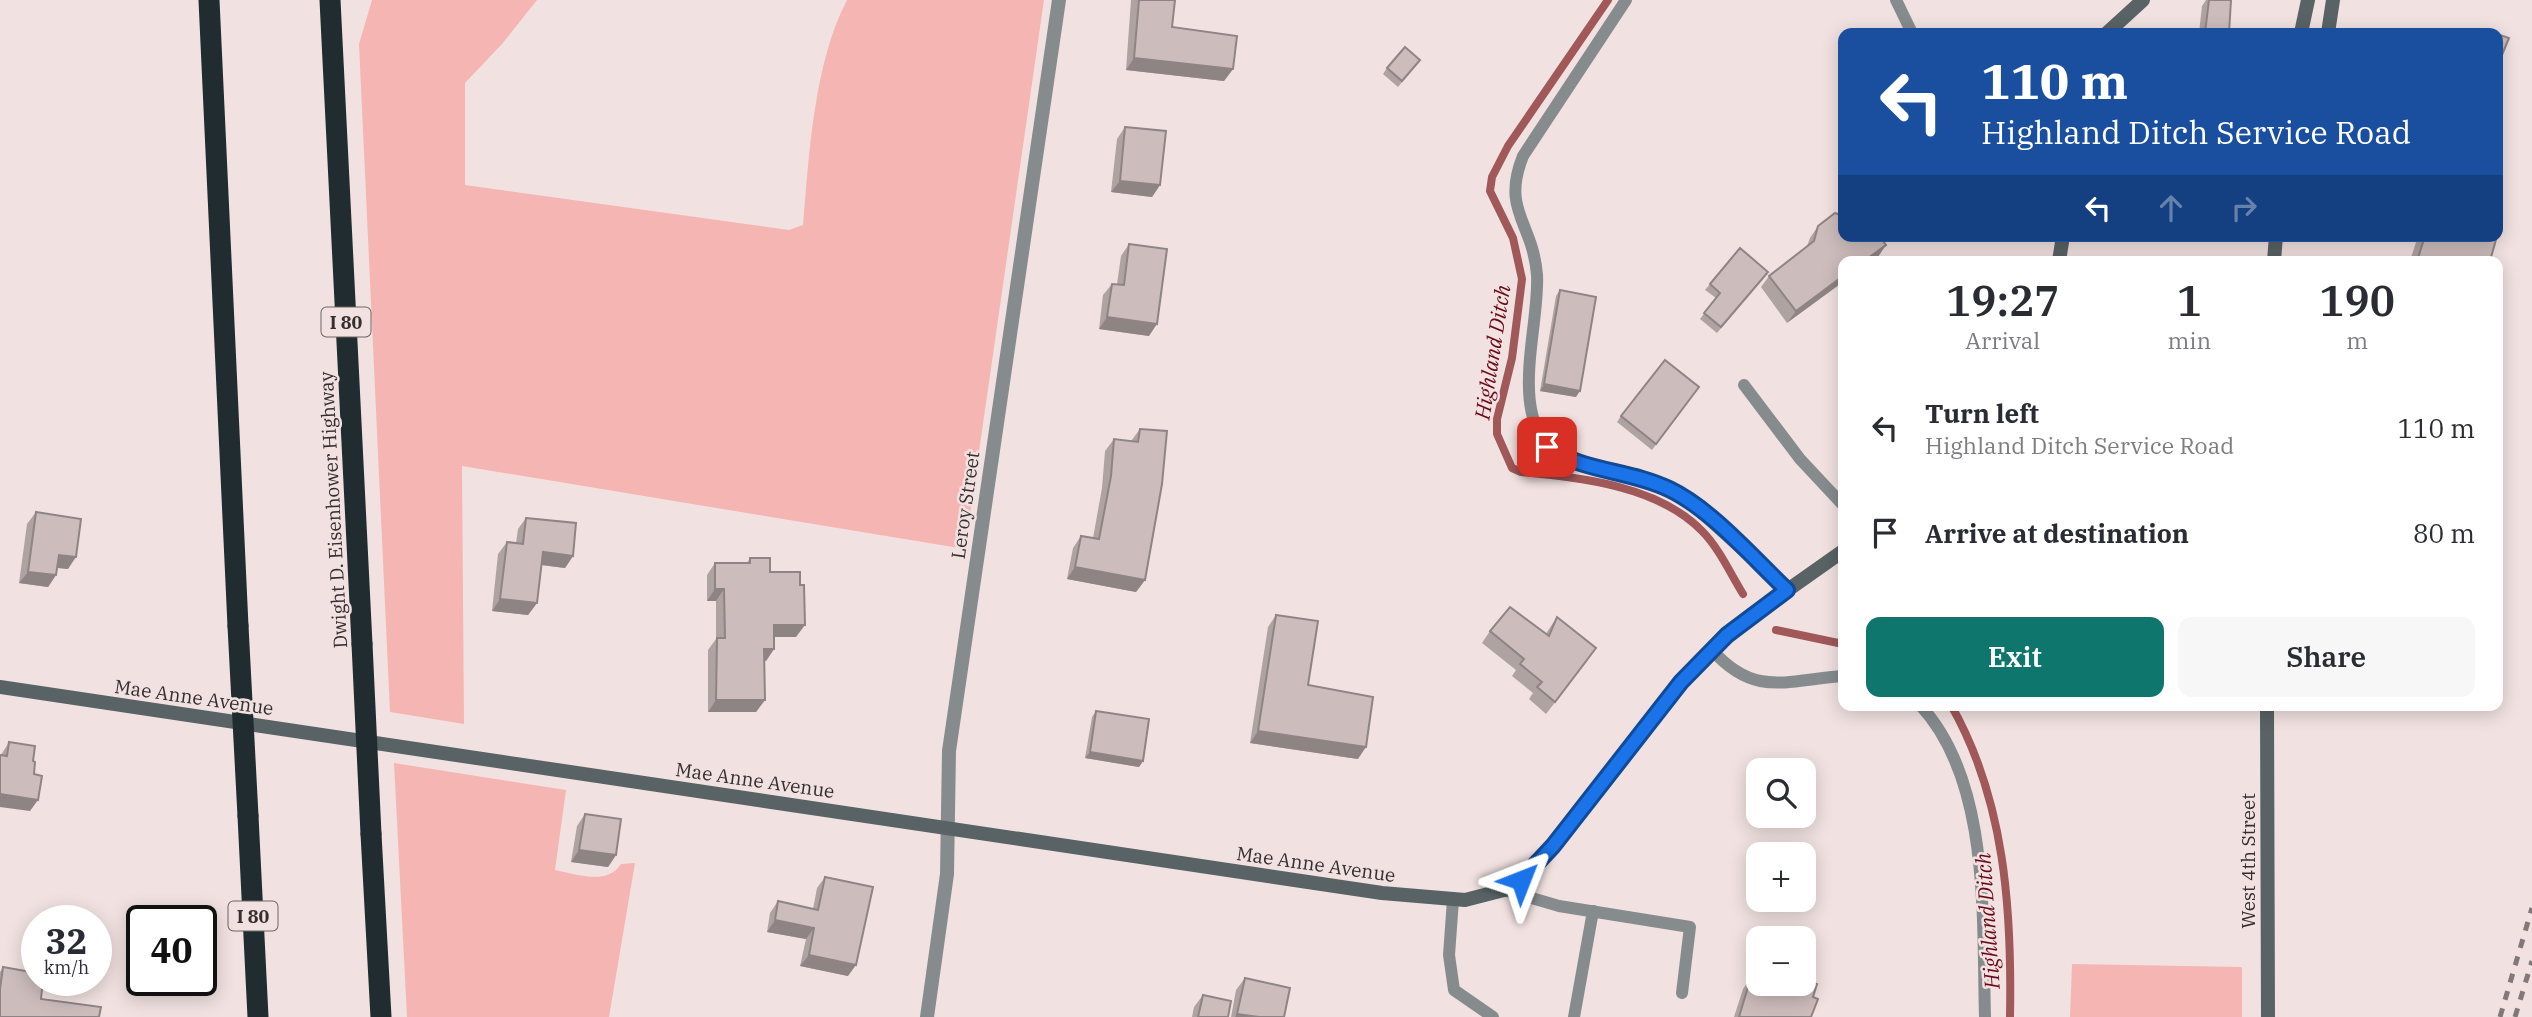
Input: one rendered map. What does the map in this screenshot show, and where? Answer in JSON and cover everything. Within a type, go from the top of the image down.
[{"type":"highway","name":"I 80","points":[[209,0],[258,1017]]},
{"type":"highway","name":"Dwight D. Eisenhower Highway","points":[[330,0],[381,1017]]},
{"type":"street","name":"Leroy Street","points":[[927,1017],[947,874],[949,751],[1059,0]]},
{"type":"street","points":[[2112,28],[2143,0]]},
{"type":"street","points":[[2302,28],[2308,0]]},
{"type":"street","points":[[2329,28],[2333,0]]},
{"type":"street","points":[[1504,890],[1537,865],[1657,711],[1712,650],[1787,590],[1838,554]]},
{"type":"street","name":"Mae Anne Avenue","points":[[0,687],[1391,895],[1453,900],[1486,897],[1504,890]]},
{"type":"street","name":"West 4th Street","points":[[2267,711],[2267,1017]]},
{"type":"lane","points":[[1626,0],[1523,156],[1517,170],[1514,203],[1530,237],[1537,276],[1529,385],[1533,419],[1547,447],[1558,454],[1648,481],[1686,499],[1787,590]]},
{"type":"lane","points":[[1896,0],[1910,28]]},
{"type":"lane","points":[[1744,385],[1800,459],[1838,500]]},
{"type":"lane","points":[[1712,650],[1733,672],[1749,679],[1791,683],[1838,677]]},
{"type":"lane","points":[[1925,711],[1945,738],[1959,772],[1970,813],[1981,897],[1985,1017]]},
{"type":"lane","points":[[1504,890],[1559,906],[1690,927],[1682,993]]},
{"type":"lane","points":[[1453,900],[1449,955],[1454,990],[1493,1017]]},
{"type":"lane","points":[[1574,1017],[1593,911]]},
{"type":"shaded area","points":[[372,0],[537,0],[502,44],[465,83],[465,185],[789,230],[803,225],[820,80],[836,25],[847,0],[1044,0],[965,549],[462,466],[464,724],[390,712],[359,44]]},
{"type":"shaded area","points":[[394,763],[566,790],[555,870],[600,877],[615,871],[621,864],[635,863],[609,1017],[407,1017]]},
{"type":"shaded area","points":[[2072,964],[2242,967],[2242,1017],[2070,1017]]},
{"type":"building","points":[[1139,0],[1175,0],[1172,27],[1237,36],[1233,69],[1134,58]]},
{"type":"building","points":[[2209,0],[2231,0],[2229,28],[2206,28]]},
{"type":"building","points":[[2503,36],[2509,38],[2503,52]]},
{"type":"building","points":[[1405,47],[1420,60],[1402,81],[1387,68]]},
{"type":"building","points":[[1125,127],[1166,131],[1160,185],[1120,181]]},
{"type":"building","points":[[1835,213],[1838,214],[1838,242],[1884,242],[1886,245],[1871,256],[1838,256],[1838,280],[1796,311],[1769,276],[1814,241],[1818,226]]},
{"type":"building","points":[[2423,242],[2495,242],[2491,256],[2419,256]]},
{"type":"building","points":[[1129,244],[1167,249],[1157,324],[1107,317],[1112,284],[1124,285]]},
{"type":"building","points":[[1740,248],[1768,272],[1721,327],[1704,313],[1720,293],[1710,284]]},
{"type":"building","points":[[1560,290],[1596,297],[1580,391],[1544,384]]},
{"type":"building","points":[[1665,360],[1699,387],[1656,444],[1621,416]]},
{"type":"building","points":[[1140,429],[1167,431],[1162,484],[1145,580],[1075,567],[1081,536],[1099,539],[1111,476],[1114,439],[1138,442]]},
{"type":"building","points":[[36,512],[81,519],[76,557],[59,555],[56,575],[28,572]]},
{"type":"building","points":[[526,518],[576,523],[573,556],[543,552],[537,603],[500,599],[507,542],[523,544]]},
{"type":"building","points":[[750,558],[770,558],[770,572],[800,572],[800,585],[804,585],[805,625],[774,625],[774,649],[764,649],[765,700],[716,700],[717,638],[725,638],[724,589],[715,589],[715,563],[750,563]]},
{"type":"building","points":[[1510,607],[1549,636],[1557,617],[1596,648],[1555,702],[1537,687],[1542,682],[1520,664],[1524,659],[1490,631]]},
{"type":"building","points":[[1276,615],[1318,621],[1308,685],[1373,697],[1366,747],[1258,731]]},
{"type":"building","points":[[1096,711],[1149,719],[1143,761],[1090,752]]},
{"type":"building","points":[[9,742],[35,746],[34,774],[42,776],[38,800],[0,794],[0,755],[7,756]]},
{"type":"building","points":[[585,814],[621,819],[616,855],[579,850]]},
{"type":"building","points":[[825,877],[873,887],[856,965],[809,955],[814,928],[775,920],[778,901],[818,910]]},
{"type":"building","points":[[3,967],[21,970],[21,996],[41,996],[41,999],[101,1007],[99,1017],[0,1017]]},
{"type":"building","points":[[1245,978],[1290,988],[1284,1017],[1237,1014]]},
{"type":"building","points":[[1746,994],[1746,996],[1813,996],[1818,999],[1811,1017],[1739,1017]]},
{"type":"building","points":[[1203,995],[1231,1001],[1228,1017],[1198,1017]]},
{"type":"waterway","name":"Highland Ditch","points":[[1608,0],[1508,146],[1492,177],[1490,191],[1513,238],[1522,279],[1512,358],[1497,419],[1497,434],[1512,468],[1521,472],[1568,477],[1617,487],[1663,503],[1684,516],[1714,545],[1743,594]]},
{"type":"waterway","name":"Highland Ditch","points":[[1776,630],[1838,643]]},
{"type":"waterway","name":"Highland Ditch","points":[[1954,711],[1983,779],[2002,856],[2009,936],[2010,1017]]},
{"type":"railway","points":[[2500,1017],[2532,908]]},
{"type":"railway","points":[[2515,1017],[2532,961]]},
{"type":"route","points":[[1521,880],[1553,846],[1681,682],[1727,635],[1787,590],[1686,499],[1648,481],[1572,459],[1547,447]]}]
